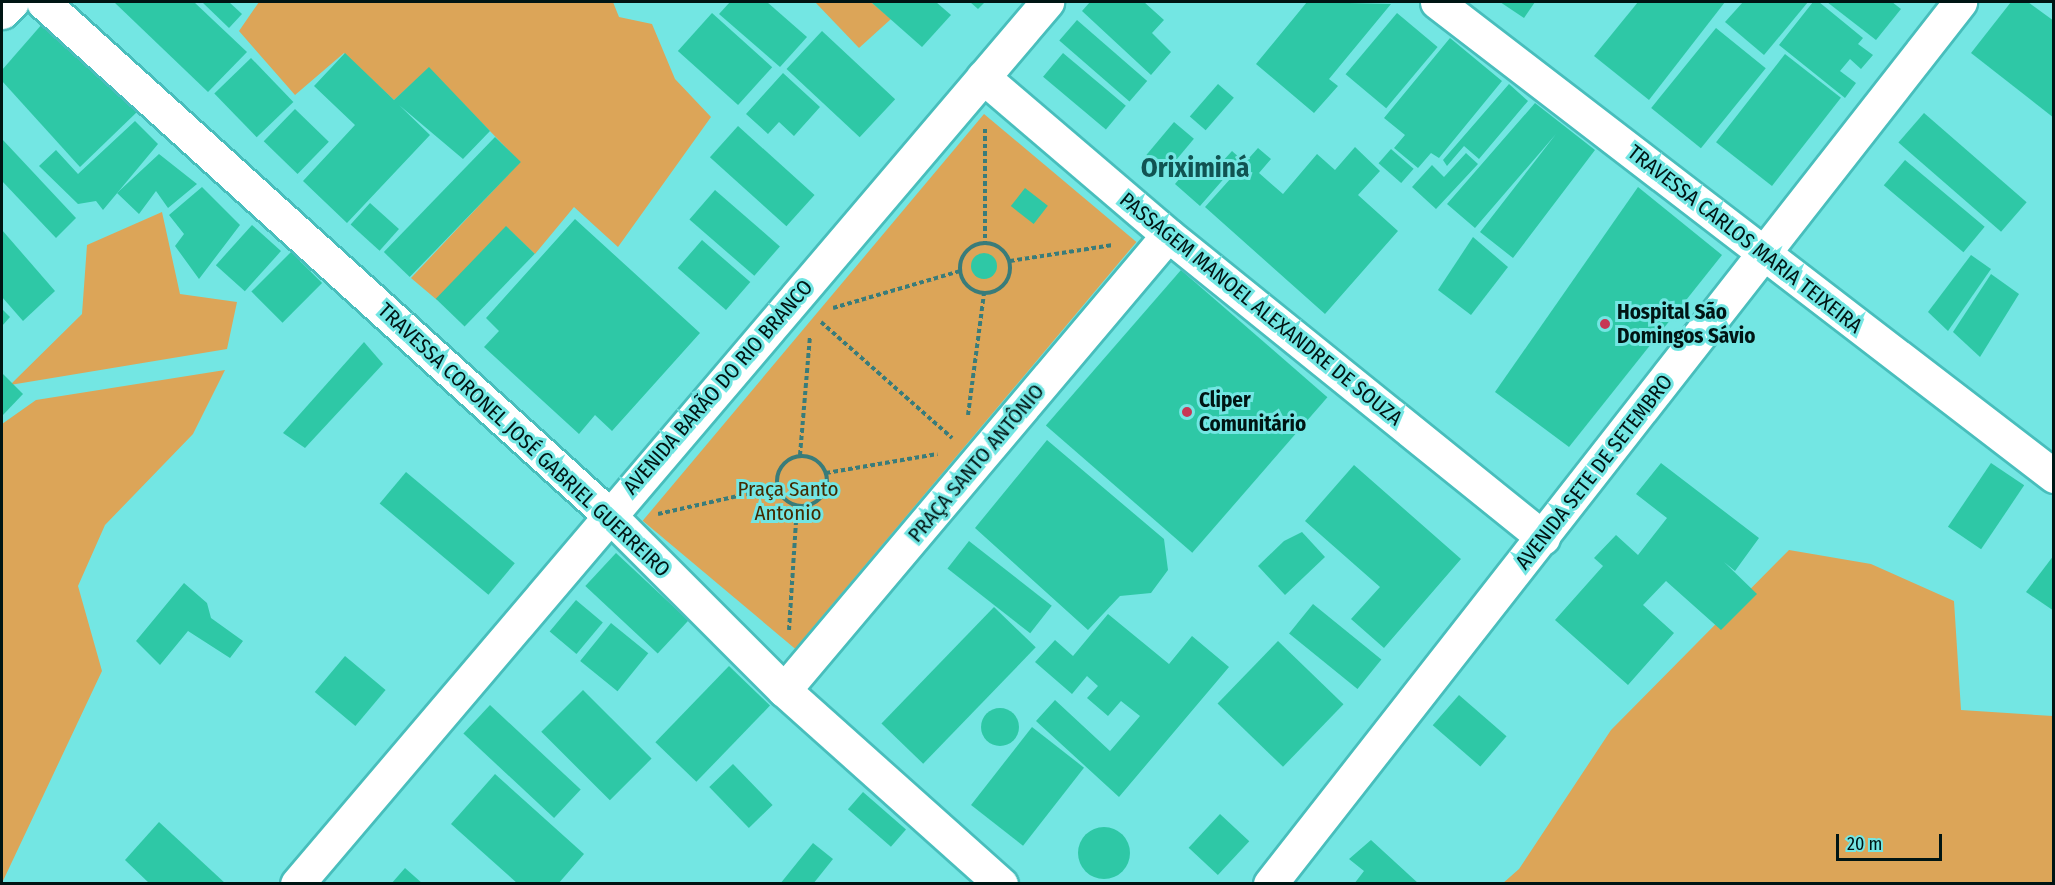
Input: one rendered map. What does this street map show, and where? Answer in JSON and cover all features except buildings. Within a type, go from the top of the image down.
[{"type":"street","points":[[2,12],[12,2]]},
{"type":"street","name":"TRAVESSA CORONEL JOSÉ GABRIEL GUERREIRO","points":[[43,2],[608,514],[784,690],[1000,884]]},
{"type":"street","name":"AVENIDA BARÃO DO RIO BRANCO","points":[[297,884],[608,514],[1047,2]]},
{"type":"street","name":"TRAVESSA CARLOS MARIA TEIXEIRA","points":[[1437,2],[2054,476]]},
{"type":"street","name":"AVENIDA SETE DE SETEMBRO","points":[[1270,884],[1543,538],[1960,2]]},
{"type":"street","name":"PASSAGEM MANOEL ALEXANDRE DE SOUZA","points":[[983,77],[1168,235],[1543,538]]},
{"type":"street","name":"PRAÇA SANTO ANTÔNIO","points":[[784,690],[1168,235]]},
{"type":"path","points":[[985,125],[985,242]]},
{"type":"path","points":[[985,242],[1001,248],[1010,261],[1005,283],[984,293],[968,287],[960,271],[963,254],[969,247],[985,242]]},
{"type":"path","points":[[1010,261],[1126,243]]},
{"type":"path","points":[[823,311],[960,271]]},
{"type":"path","points":[[967,427],[984,293]]},
{"type":"path","points":[[812,314],[955,441]]},
{"type":"path","points":[[800,455],[811,326]]},
{"type":"path","points":[[826,473],[941,453]]},
{"type":"path","points":[[800,455],[815,459],[826,473],[827,482],[820,498],[797,506],[783,498],[778,487],[780,468],[800,455]]},
{"type":"path","points":[[651,515],[778,487]]},
{"type":"path","points":[[788,637],[797,506]]},
{"type":"green space","points":[[259,2],[613,2],[619,17],[652,24],[675,79],[711,117],[618,247],[574,207],[535,254],[506,227],[437,300],[411,278],[520,162],[429,68],[394,100],[344,53],[295,95],[239,31]]},
{"type":"green space","points":[[815,2],[871,2],[891,19],[859,48]]},
{"type":"green space","name":"Praça Santo Antonio","points":[[984,114],[1136,242],[795,649],[643,521]]},
{"type":"green space","points":[[162,212],[180,294],[237,302],[227,349],[10,385],[82,314],[87,245]]},
{"type":"green space","points":[[225,370],[193,434],[105,525],[78,586],[102,671],[2,883],[2,424],[36,400]]},
{"type":"green space","points":[[1789,550],[1871,564],[1954,601],[1961,710],[2053,716],[2053,883],[1502,884],[1519,869],[1611,730]]},
{"type":"place","name":"Hospital São Domingos Sávio","points":[[1605,324]]},
{"type":"place","name":"Cliper Comunitário","points":[[1187,412]]},
{"type":"district","name":"Oriximiná","points":[[1195,169]]}]
